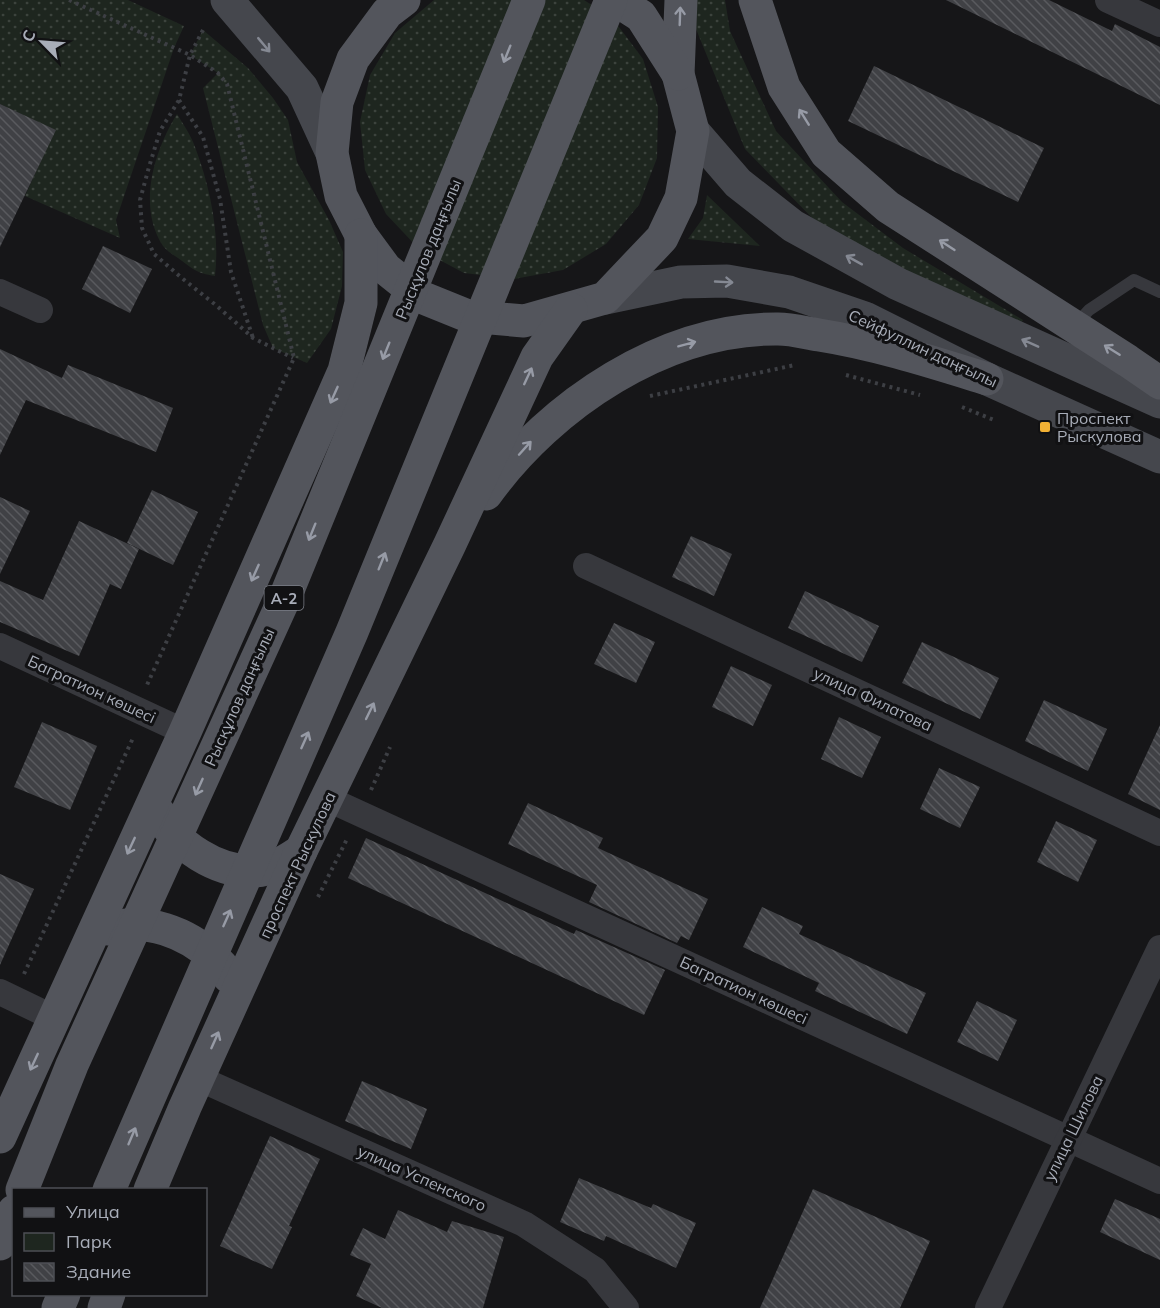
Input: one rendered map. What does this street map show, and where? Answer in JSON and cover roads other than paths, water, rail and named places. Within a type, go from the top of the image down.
[{"type":"main road","points":[[226,0],[302,88],[332,153],[341,196],[361,235],[386,269],[421,297],[468,316],[524,321],[605,298],[662,238],[681,198],[693,131],[678,74],[681,0]]},
{"type":"main road","points":[[332,153],[337,102],[353,59],[387,13],[404,0]]},
{"type":"main road","name":"Рысқұлов даңғылы","points":[[23,1188],[72,1065],[286,595],[529,0]]},
{"type":"main road","points":[[110,1188],[352,632],[611,0]]},
{"type":"main road","points":[[616,0],[641,16],[678,74]]},
{"type":"main road","points":[[755,0],[784,87],[826,153],[888,207],[1160,383]]},
{"type":"main road","points":[[693,131],[738,183],[793,226],[898,284],[1160,402]]},
{"type":"main road","points":[[0,1137],[185,732],[344,371],[361,303],[361,235]]},
{"type":"main road","name":"Сейфуллин даңғылы","points":[[605,298],[681,282],[727,281],[789,291],[865,318],[987,379],[1160,457]]},
{"type":"main road","points":[[450,544],[537,357],[571,309]]},
{"type":"main road","points":[[450,544],[496,481],[541,431],[579,399],[629,370],[678,347],[727,334],[779,329],[843,339],[987,379]]},
{"type":"main road","name":"проспект Рыскулова","points":[[151,1188],[198,1078],[302,851],[450,544]]},
{"type":"main road","points":[[153,798],[160,816],[185,845],[210,860],[232,869],[255,871],[278,866],[302,851]]},
{"type":"main road","points":[[90,936],[121,925],[152,927],[177,933],[202,947],[227,970],[235,996]]},
{"type":"main road","points":[[0,1244],[12,1216]]},
{"type":"street","points":[[1108,0],[1160,24]]},
{"type":"street","points":[[0,292],[40,310]]},
{"type":"street","name":"улица Филатова","points":[[586,566],[1160,833]]},
{"type":"street","name":"Багратион көшесі","points":[[0,646],[185,732]]},
{"type":"street","name":"Багратион көшесі","points":[[328,799],[1160,1180]]},
{"type":"street","name":"улица Шилова","points":[[988,1308],[1160,948]]},
{"type":"street","points":[[7,995],[54,1018]]},
{"type":"street","name":"улица Успенского","points":[[198,1078],[524,1224],[595,1270],[626,1308]]},
{"type":"lane","points":[[1073,326],[1089,310],[1134,280],[1160,292]]},
{"type":"place","name":"Проспект Рыскулова","points":[[1045,427]]}]
